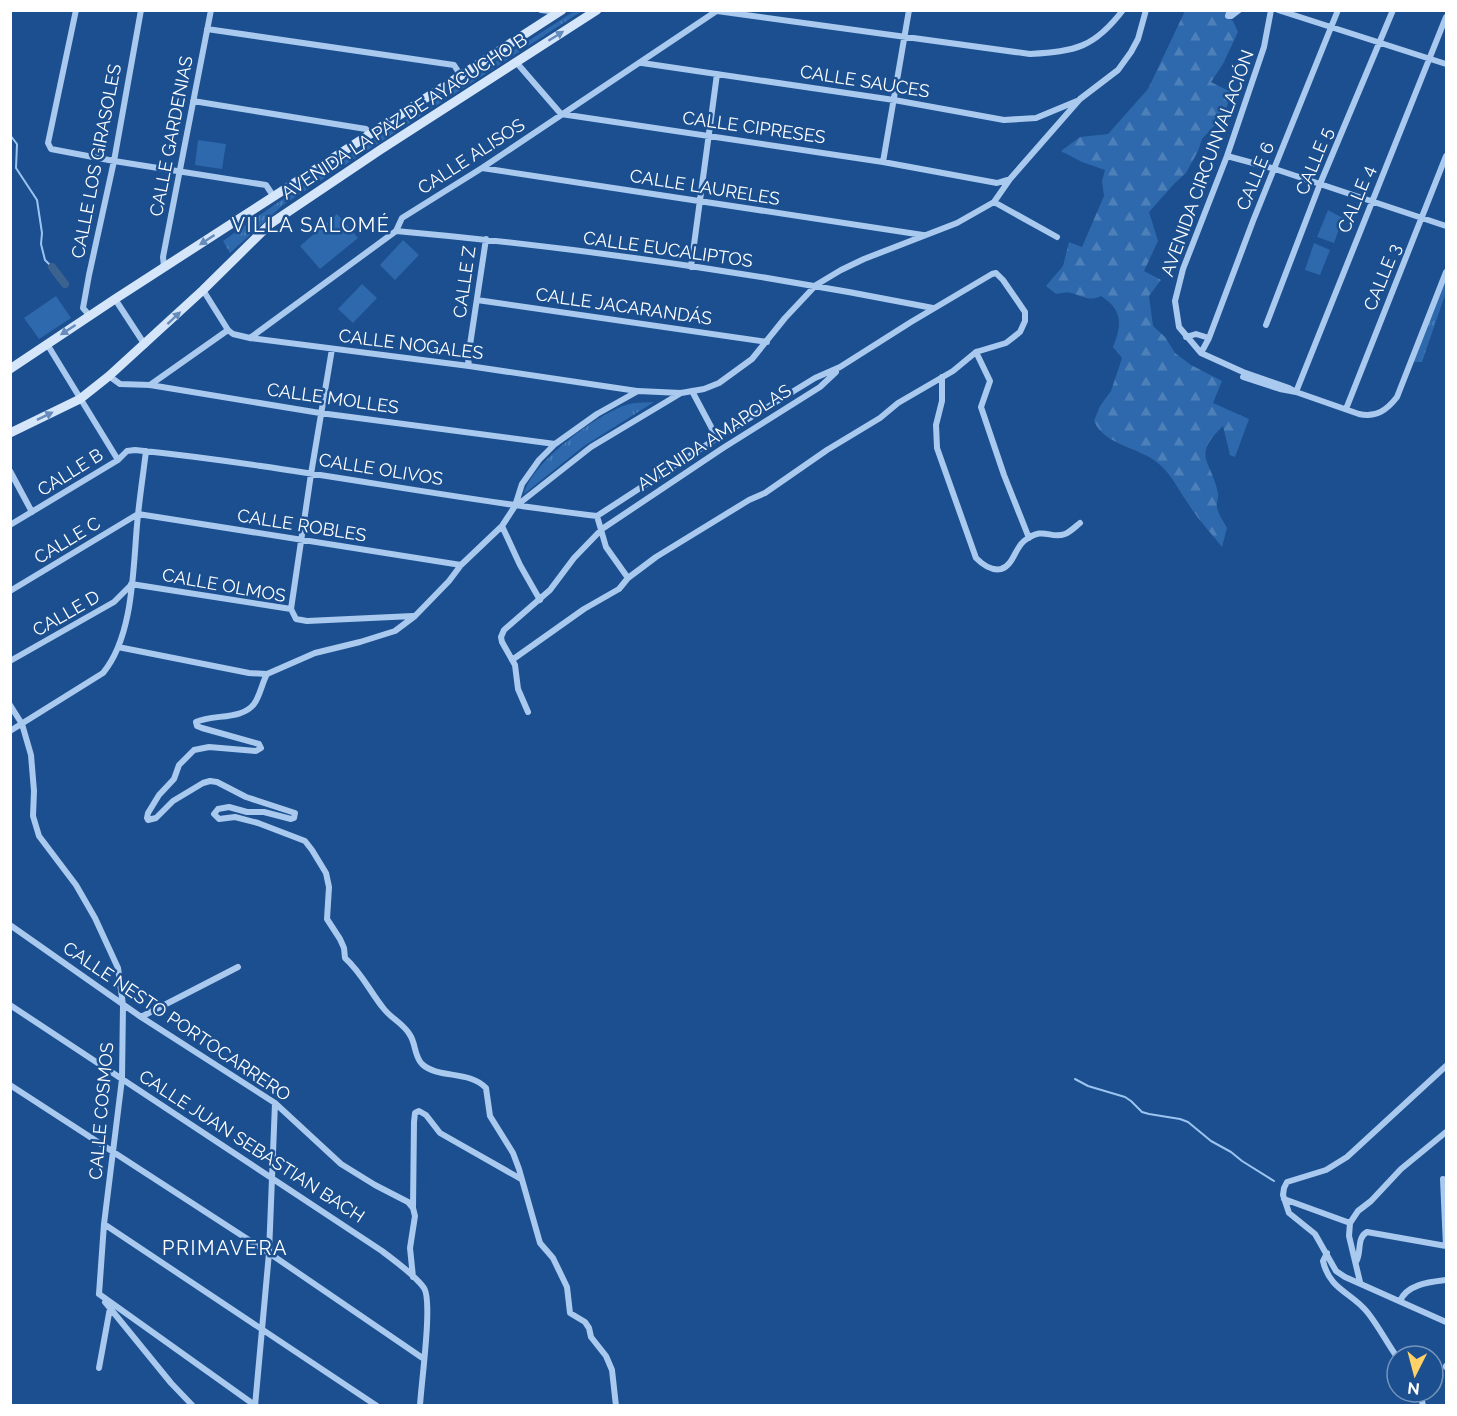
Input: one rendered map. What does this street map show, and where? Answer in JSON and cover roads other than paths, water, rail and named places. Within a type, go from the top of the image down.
[{"type":"main road","name":"AVENIDA LA PAZ DE AYACUCHO B","points":[[10,433],[80,399],[109,376],[145,345],[270,224],[597,10]]},
{"type":"main road","points":[[12,366],[559,11]]},
{"type":"street","points":[[76,10],[48,143],[51,149],[266,185],[274,197]]},
{"type":"street","name":"CALLE LOS GIRASOLES","points":[[90,316],[83,308],[114,161],[141,10]]},
{"type":"street","name":"CALLE GARDENIAS","points":[[164,267],[163,257],[212,10]]},
{"type":"street","points":[[541,10],[559,11]]},
{"type":"street","points":[[883,162],[909,10]]},
{"type":"street","points":[[717,11],[1030,54],[1075,48],[1094,40],[1104,33],[1123,10]]},
{"type":"street","points":[[515,506],[591,447],[681,393],[704,389],[741,370],[816,285],[864,259],[957,223],[994,202],[1010,179],[1080,99],[1118,70],[1138,39],[1146,10]]},
{"type":"street","points":[[1230,10],[1228,16],[1239,10]]},
{"type":"street","name":"AVENIDA CIRCUNVALACIÓN","points":[[1203,354],[1179,327],[1175,300],[1178,285],[1227,156],[1264,47],[1271,10]]},
{"type":"street","points":[[1278,10],[1446,64]]},
{"type":"street","name":"CALLE 6","points":[[1203,354],[1253,221],[1338,10]]},
{"type":"street","name":"CALLE 5","points":[[1266,325],[1320,184],[1393,10]]},
{"type":"street","name":"CALLE ALISOS","points":[[250,339],[396,231],[402,218],[642,63],[717,11]]},
{"type":"street","name":"CALLE 4","points":[[1296,392],[1446,17]]},
{"type":"street","points":[[207,29],[454,65],[460,76]]},
{"type":"street","points":[[516,62],[561,114]]},
{"type":"street","name":"CALLE SAUCES","points":[[642,63],[894,100],[1004,120],[1036,118],[1080,99]]},
{"type":"street","points":[[691,267],[717,74]]},
{"type":"street","points":[[193,100],[366,129],[370,135]]},
{"type":"street","name":"CALLE CIPRESES","points":[[561,114],[883,162],[998,183],[1010,179]]},
{"type":"street","points":[[1227,156],[1275,169],[1446,226]]},
{"type":"street","name":"CALLE 3","points":[[1346,409],[1446,156]]},
{"type":"street","name":"CALLE LAURELES","points":[[482,168],[925,235]]},
{"type":"street","points":[[994,202],[1057,237]]},
{"type":"street","name":"CALLE EUCALIPTOS","points":[[396,231],[486,239],[691,267],[816,285],[934,308]]},
{"type":"street","name":"CALLE Z","points":[[469,366],[468,357],[486,239]]},
{"type":"street","points":[[1203,354],[1235,369],[1367,416],[1384,411],[1397,397],[1446,272]]},
{"type":"street","name":"AVENIDA AMAPOLAS","points":[[597,516],[661,473],[815,378],[840,367],[934,308],[996,273],[1023,308],[1026,316],[1024,326],[1006,343],[976,352]]},
{"type":"street","points":[[150,385],[228,330],[203,290]]},
{"type":"street","points":[[115,299],[145,345]]},
{"type":"street","name":"CALLE JACARANDÁS","points":[[477,300],[767,342]]},
{"type":"street","name":"CALLE NOGALES","points":[[228,330],[233,334],[250,339],[469,366],[639,392],[681,393]]},
{"type":"street","points":[[1186,337],[1196,334],[1209,338]]},
{"type":"street","points":[[47,344],[118,460]]},
{"type":"street","points":[[291,609],[310,474],[332,349]]},
{"type":"street","points":[[528,712],[519,695],[515,665],[512,660],[584,609],[619,589],[628,578],[656,557],[749,500],[765,493],[827,450],[880,418],[898,403],[942,377],[976,352],[990,381],[981,407],[1029,538]]},
{"type":"street","name":"AVENIDA AMAPOLAS","points":[[512,660],[502,642],[502,633],[550,590],[574,558],[602,529],[723,448],[820,387],[840,367]]},
{"type":"street","name":"CALLE MOLLES","points":[[109,376],[120,384],[150,385],[320,413],[555,444]]},
{"type":"street","points":[[942,377],[942,401],[936,425],[937,448],[973,554],[982,564],[994,569],[1002,569],[1008,565],[1022,542],[1041,532],[1064,534],[1080,523]]},
{"type":"street","points":[[692,391],[717,438]]},
{"type":"street","points":[[118,647],[249,673],[267,674],[315,653],[395,631],[415,616],[449,581],[461,565],[502,526],[515,506],[522,484],[529,473],[555,444],[597,414],[639,392]]},
{"type":"street","name":"CALLE B","points":[[10,525],[118,460],[127,451],[146,451]]},
{"type":"street","points":[[10,731],[103,673],[112,662],[123,632],[131,584],[146,451]]},
{"type":"street","name":"CALLE OLIVOS","points":[[146,451],[597,516]]},
{"type":"street","points":[[10,471],[32,512]]},
{"type":"street","name":"CALLE ROBLES","points":[[138,514],[461,565]]},
{"type":"street","name":"CALLE C","points":[[10,591],[138,514]]},
{"type":"street","points":[[597,516],[606,547],[628,578]]},
{"type":"street","points":[[502,526],[519,565],[540,600]]},
{"type":"street","name":"CALLE OLMOS","points":[[131,584],[291,609],[296,619],[307,621],[415,616]]},
{"type":"street","name":"CALLE D","points":[[10,661],[114,602],[131,584]]},
{"type":"street","points":[[267,674],[256,702],[251,707],[243,712],[202,719],[195,724],[201,729],[259,744],[261,748],[259,750],[228,750],[209,747],[194,750],[179,765],[174,779],[157,799],[147,818],[153,819],[173,801],[203,783],[210,782],[217,782],[246,797],[293,811],[295,815],[291,819],[229,807],[218,809],[214,814],[217,819],[235,817],[258,823],[305,842],[326,873],[329,887],[327,919],[344,948],[345,958],[355,966],[384,1009],[409,1033],[420,1061],[434,1070],[476,1081],[486,1088],[490,1116],[513,1153],[540,1243],[553,1258],[567,1287],[570,1313],[585,1322],[591,1337],[606,1356],[612,1370],[616,1406]]},
{"type":"street","name":"CALLE COSMOS","points":[[10,705],[22,724],[31,755],[34,791],[33,816],[39,836],[76,885],[95,918],[118,968],[123,1005],[122,1079],[104,1224],[99,1294]]},
{"type":"street","name":"CALLE NESTO PORTOCARRERO","points":[[10,925],[123,1005],[274,1103],[341,1164],[375,1185],[403,1198],[413,1209]]},
{"type":"street","points":[[141,1017],[238,968]]},
{"type":"street","name":"CALLE JUAN SEBASTIAN BACH","points":[[10,1005],[382,1251],[413,1278]]},
{"type":"street","points":[[1446,1066],[1347,1157],[1326,1170],[1287,1182],[1284,1188],[1284,1199],[1289,1213],[1315,1234],[1336,1270],[1446,1322]]},
{"type":"street","points":[[10,1085],[268,1252],[424,1359]]},
{"type":"street","points":[[255,1405],[268,1252],[274,1103]]},
{"type":"street","points":[[420,1406],[428,1312],[425,1289],[413,1278],[410,1248],[415,1224],[413,1209],[415,1113],[418,1111],[426,1115],[441,1133],[521,1179]]},
{"type":"street","points":[[1360,1282],[1349,1236],[1350,1223],[1358,1211],[1371,1201],[1401,1169],[1446,1132]]},
{"type":"street","points":[[1356,1263],[1359,1259],[1361,1239],[1367,1232],[1446,1246],[1443,1179]]},
{"type":"street","points":[[1284,1199],[1350,1223]]},
{"type":"street","points":[[104,1224],[377,1406]]},
{"type":"street","points":[[1327,1253],[1323,1261],[1328,1277],[1368,1312],[1389,1344]]},
{"type":"street","points":[[1400,1300],[1405,1291],[1428,1282],[1446,1280]]},
{"type":"street","points":[[99,1294],[171,1383],[193,1406]]},
{"type":"street","points":[[99,1294],[255,1405]]},
{"type":"street","points":[[99,1368],[110,1308]]},
{"type":"waterway","points":[[10,135],[17,144],[16,168],[37,200],[42,233],[41,244],[45,260],[52,267]]},
{"type":"waterway","points":[[52,267],[65,284]]},
{"type":"waterway","points":[[1075,1079],[1088,1086],[1125,1097],[1142,1112],[1188,1122],[1211,1141],[1274,1181]]},
{"type":"district","name":"VILLA SALOMÉ","points":[[311,225]]},
{"type":"district","name":"PRIMAVERA","points":[[225,1248]]}]
